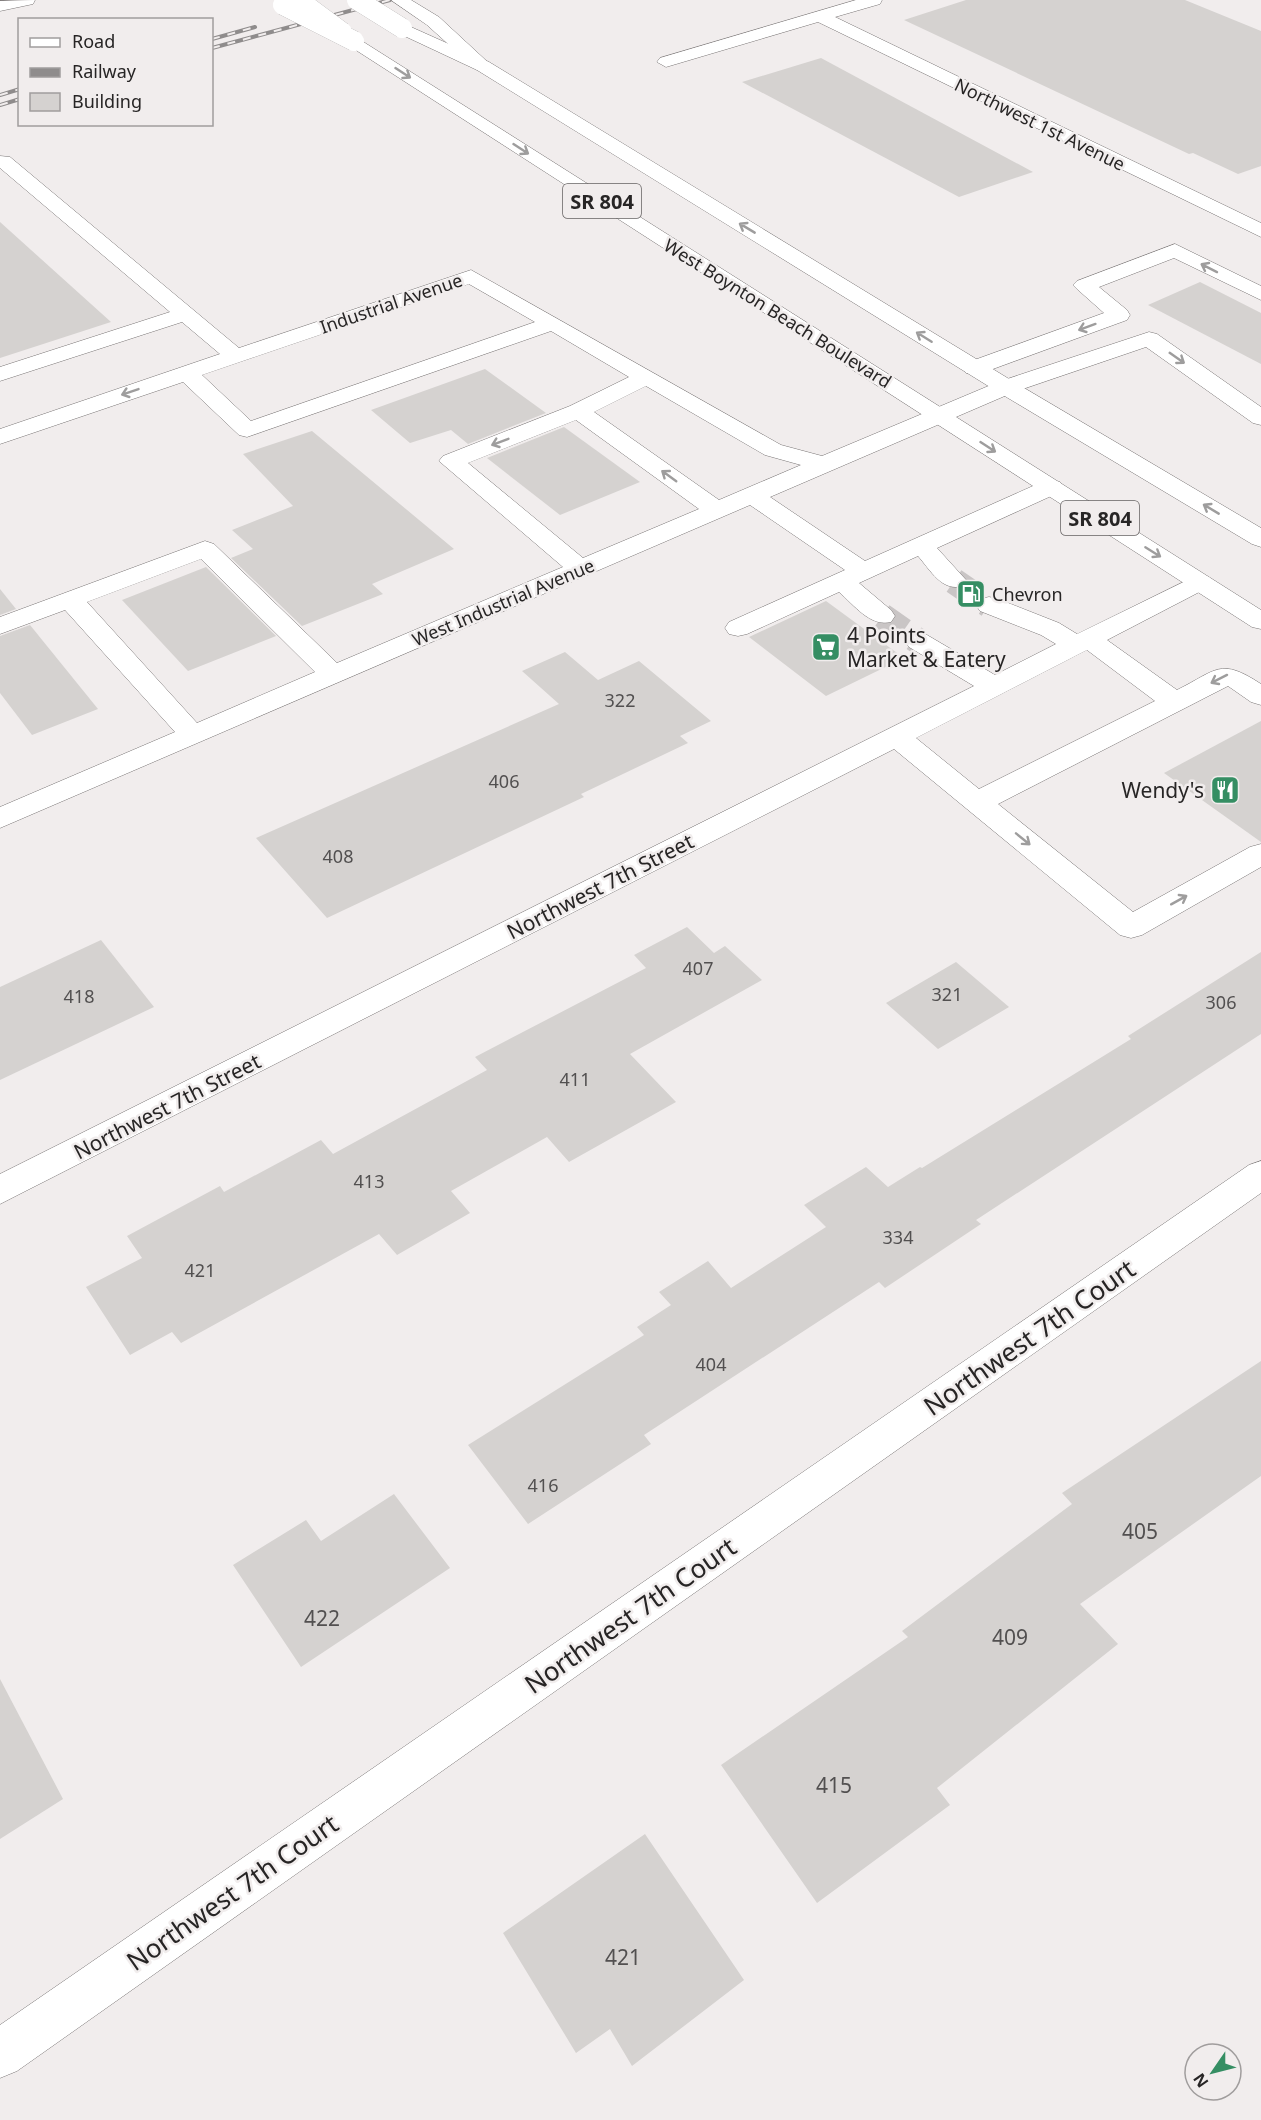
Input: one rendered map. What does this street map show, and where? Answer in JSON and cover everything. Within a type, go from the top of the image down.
[{"type":"main road","points":[[0,6],[27,0]]},
{"type":"main road","name":"SR 804","points":[[357,0],[402,28],[483,66],[974,368],[1261,539]]},
{"type":"main road","points":[[399,0],[433,21],[483,66]]},
{"type":"main road","points":[[666,62],[874,0]]},
{"type":"main road","name":"West Boynton Beach Boulevard","points":[[289,2],[354,41],[1261,621]]},
{"type":"main road","name":"Northwest 1st Avenue","points":[[819,16],[1261,231]]},
{"type":"main road","points":[[0,162],[3,161],[235,356]]},
{"type":"main road","points":[[1261,294],[1175,250],[1084,285],[1149,339],[1261,418]]},
{"type":"main road","name":"Industrial Avenue","points":[[0,436],[471,276],[773,450],[822,464]]},
{"type":"main road","points":[[0,374],[185,314]]},
{"type":"main road","points":[[974,368],[1119,315]]},
{"type":"main road","points":[[186,373],[247,430],[552,323]]},
{"type":"main road","name":"West Industrial Avenue","points":[[0,818],[1006,387],[1149,339]]},
{"type":"main road","points":[[580,568],[451,461],[578,411],[646,377]]},
{"type":"main road","points":[[578,411],[717,510]]},
{"type":"main road","points":[[738,628],[1051,487]]},
{"type":"main road","points":[[752,495],[853,576],[882,616]]},
{"type":"main road","points":[[922,546],[954,581]]},
{"type":"main road","points":[[0,626],[205,549],[333,675]]},
{"type":"main road","name":"Northwest 7th Street","points":[[0,1190],[1200,582]]},
{"type":"main road","points":[[70,600],[193,735]]},
{"type":"main road","points":[[989,605],[1082,641],[1175,702]]},
{"type":"main road","points":[[918,641],[994,686]]},
{"type":"main road","points":[[977,802],[1229,675],[1261,696]]},
{"type":"main road","points":[[896,736],[1131,927],[1261,854]]},
{"type":"main road","name":"Northwest 7th Court","points":[[0,2054],[1261,1175]]},
{"type":"building","points":[[966,0],[1185,0],[1261,31],[1261,166],[1238,174],[1193,153],[1189,154],[904,20]]},
{"type":"building","points":[[821,58],[1033,172],[959,197],[742,82]]},
{"type":"building","points":[[0,222],[111,322],[0,358]]},
{"type":"building","points":[[1200,282],[1261,313],[1261,364],[1148,305]]},
{"type":"building","points":[[485,369],[546,413],[468,444],[451,430],[410,443],[371,410]]},
{"type":"building","points":[[564,427],[640,482],[560,515],[487,458]]},
{"type":"building","points":[[312,431],[454,549],[372,584],[383,594],[302,626],[231,558],[253,549],[232,530],[293,506],[243,454]]},
{"type":"building","points":[[206,567],[276,636],[188,671],[122,600]]},
{"type":"building","points":[[0,589],[16,609],[0,615]]},
{"type":"building","name":"4 Points Market & Eatery","points":[[826,601],[904,658],[826,696],[749,637]]},
{"type":"building","points":[[30,625],[98,709],[32,735],[0,693],[0,636]]},
{"type":"building","points":[[565,652],[598,680],[639,661],[711,721],[680,736],[688,743],[581,794],[584,797],[327,918],[256,838],[559,704],[522,671]]},
{"type":"building","name":"Wendy's","points":[[1261,721],[1261,842],[1164,773]]},
{"type":"building","points":[[687,927],[714,953],[725,946],[762,980],[630,1054],[676,1102],[569,1162],[547,1137],[451,1191],[470,1213],[397,1255],[379,1234],[181,1343],[172,1332],[130,1355],[86,1287],[142,1258],[127,1236],[220,1186],[224,1192],[321,1140],[333,1154],[487,1070],[475,1057],[646,968],[634,955]]},
{"type":"building","points":[[101,940],[154,1007],[0,1080],[0,987]]},
{"type":"building","points":[[1261,952],[1261,1034],[976,1220],[981,1224],[885,1288],[879,1282],[644,1435],[651,1444],[528,1524],[468,1445],[644,1335],[637,1327],[671,1305],[659,1292],[708,1261],[731,1288],[826,1227],[804,1205],[866,1167],[888,1187],[1131,1039],[1128,1036]]},
{"type":"building","points":[[956,962],[1009,1007],[938,1049],[886,1003]]},
{"type":"building","points":[[1261,1361],[1261,1476],[1080,1604],[1118,1644],[937,1788],[950,1805],[817,1903],[721,1765],[908,1637],[902,1631],[1072,1504],[1062,1493]]},
{"type":"building","points":[[394,1494],[450,1568],[301,1667],[233,1565],[306,1520],[321,1541]]},
{"type":"building","points":[[0,1679],[63,1799],[0,1839]]},
{"type":"building","points":[[645,1834],[744,1980],[632,2066],[610,2029],[576,2053],[503,1933]]},
{"type":"tunnel","points":[[954,581],[989,605]]},
{"type":"tunnel","points":[[882,616],[918,641]]},
{"type":"railway","points":[[213,48],[390,0]]},
{"type":"railway","points":[[213,39],[255,27]]},
{"type":"railway","points":[[0,95],[18,90]]},
{"type":"railway","points":[[0,105],[18,100]]},
{"type":"place","name":"Chevron","points":[[971,594]]},
{"type":"place","name":"4 Points Market & Eatery","points":[[826,647]]},
{"type":"place","name":"Wendy's","points":[[1225,790]]}]
